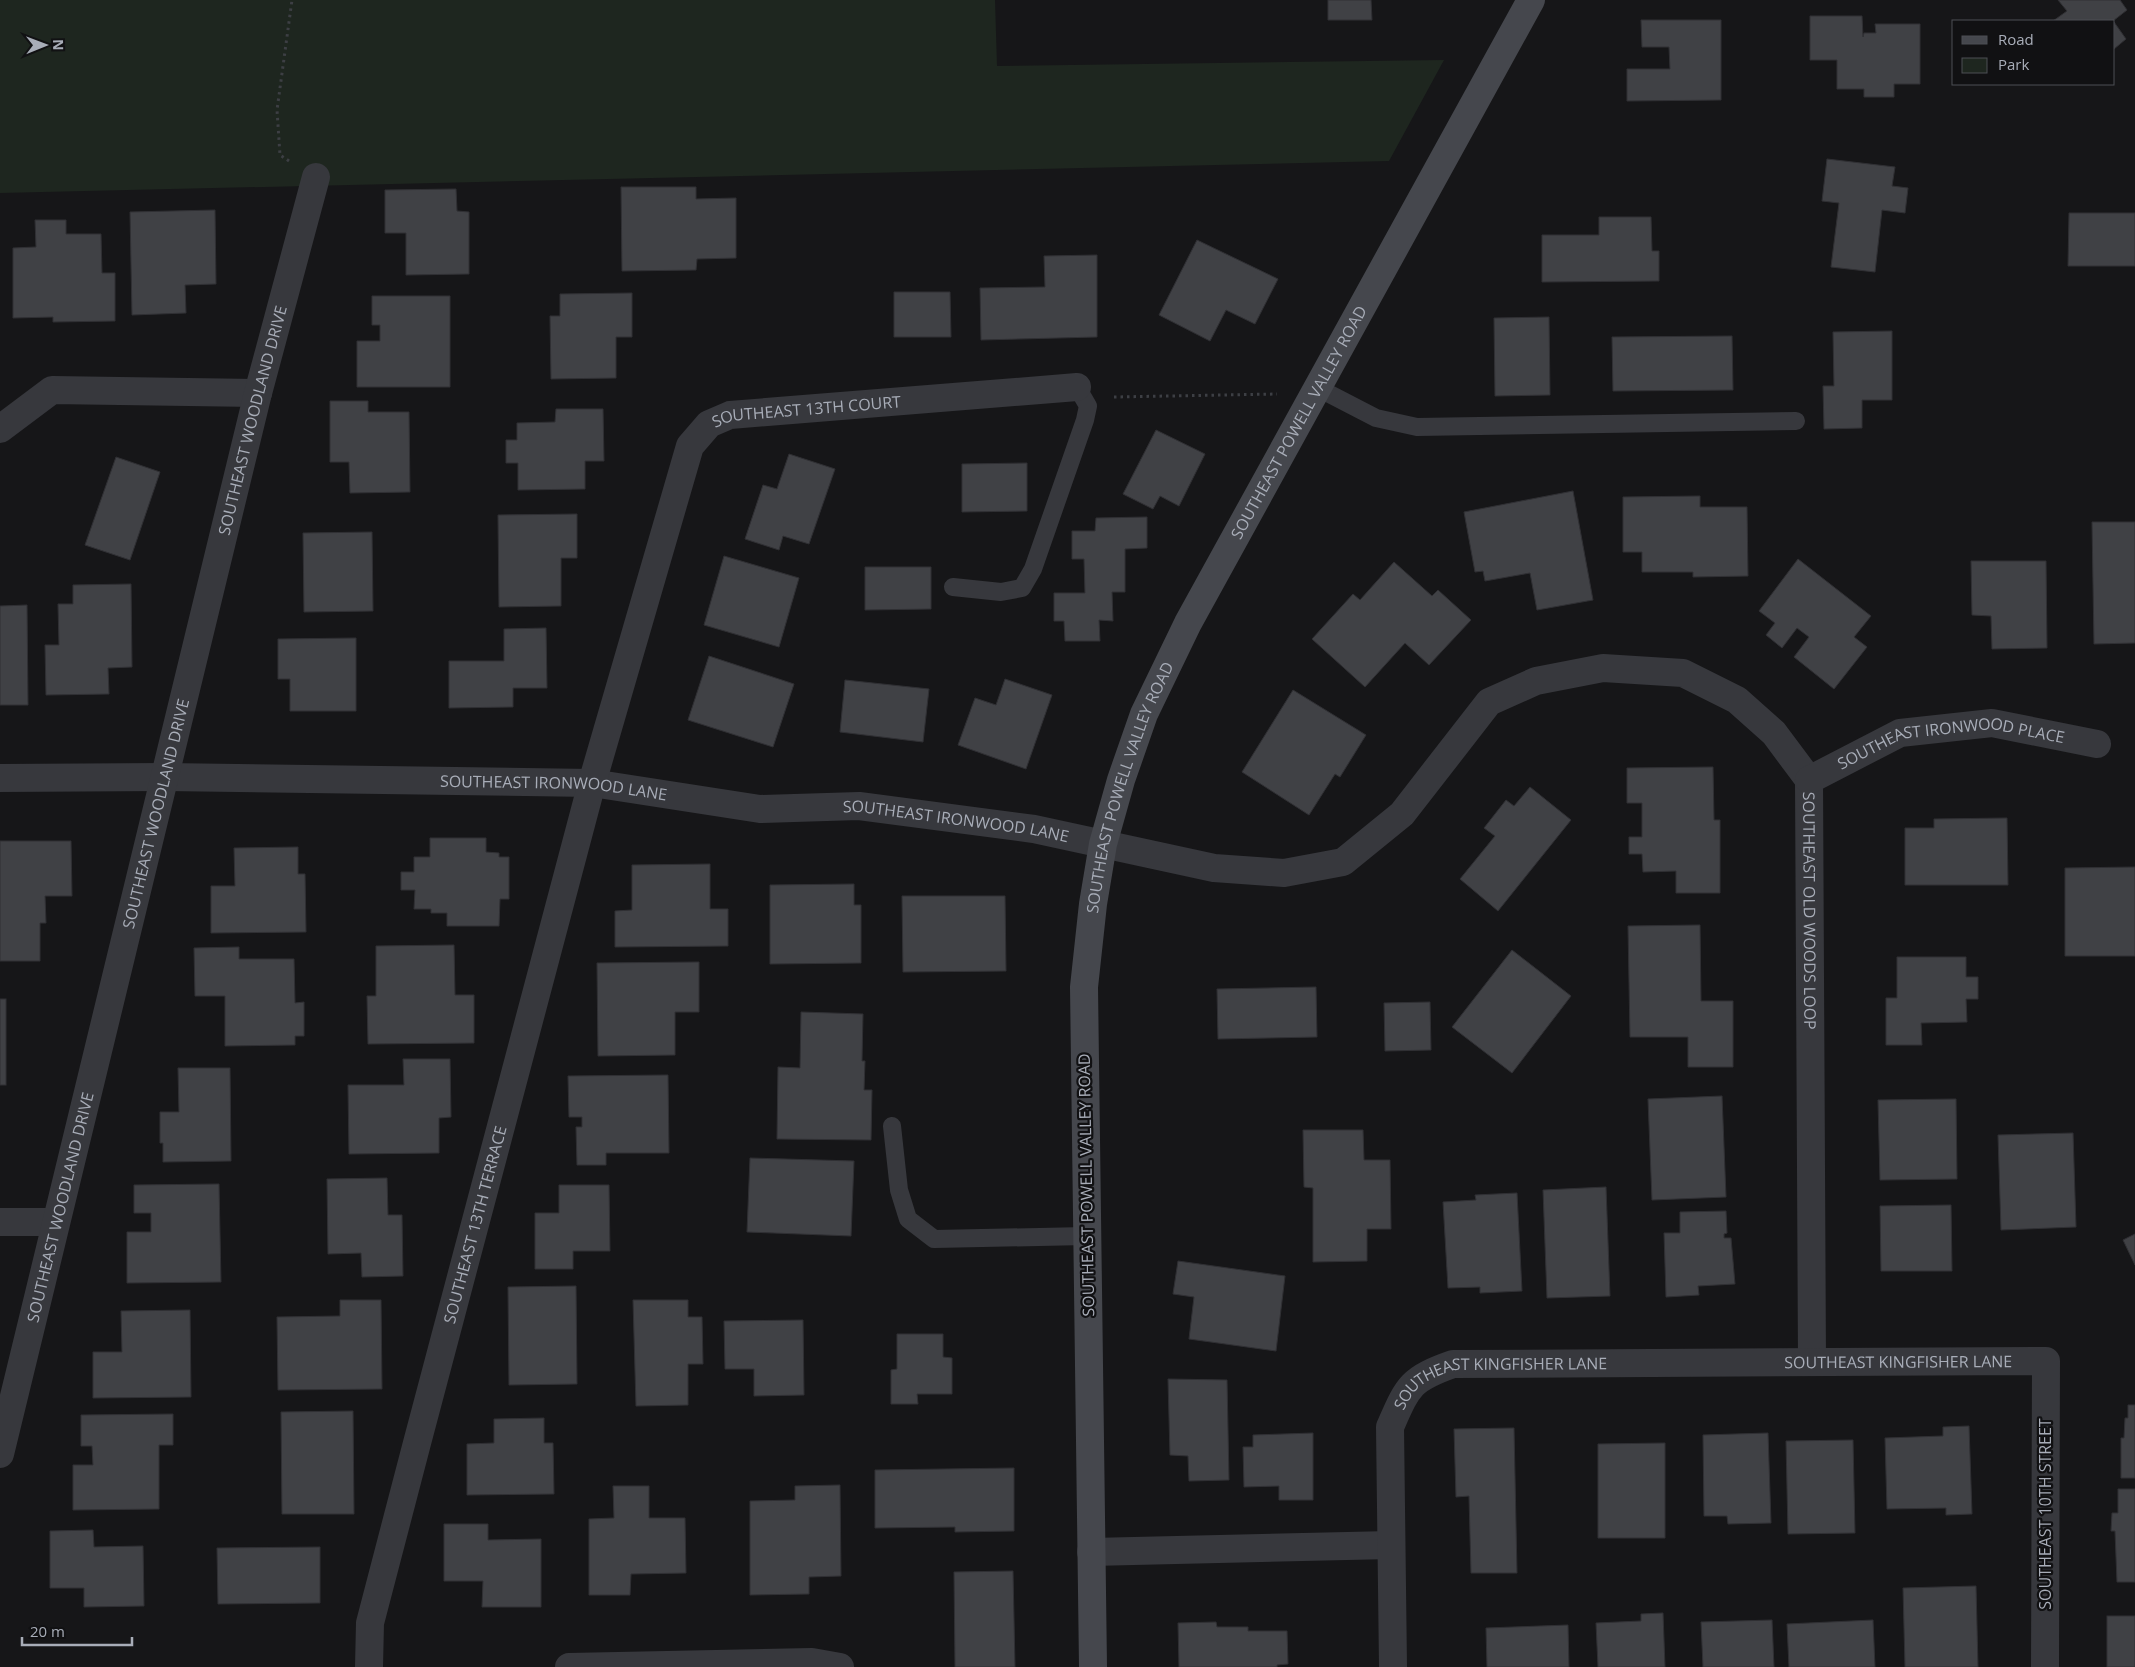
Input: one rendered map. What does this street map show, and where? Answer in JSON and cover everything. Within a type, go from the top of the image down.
[{"type":"main road","name":"SOUTHEAST POWELL VALLEY ROAD","points":[[1092,1667],[1084,987],[1090,922],[1103,844],[1121,780],[1144,714],[1188,623],[1531,0]]},
{"type":"street","name":"SOUTHEAST WOODLAND DRIVE","points":[[0,1454],[258,393],[316,177]]},
{"type":"street","name":"SOUTHEAST 13TH COURT","points":[[592,784],[690,446],[709,424],[730,414],[1078,387]]},
{"type":"street","points":[[0,429],[52,390],[258,393]]},
{"type":"street","name":"SOUTHEAST OLD WOODS LOOP","points":[[1103,844],[1214,868],[1284,873],[1343,862],[1402,814],[1488,702],[1536,680],[1603,668],[1683,673],[1737,700],[1774,733],[1809,780],[1812,1362]]},
{"type":"street","name":"SOUTHEAST IRONWOOD PLACE","points":[[1809,780],[1900,732],[1992,723],[2097,744]]},
{"type":"street","name":"SOUTHEAST IRONWOOD LANE","points":[[0,778],[165,777],[592,784],[760,809],[859,806],[1034,829],[1103,844]]},
{"type":"street","name":"SOUTHEAST 13TH TERRACE","points":[[369,1667],[370,1623],[592,784]]},
{"type":"street","points":[[0,1222],[55,1222]]},
{"type":"street","name":"SOUTHEAST KINGFISHER LANE","points":[[1394,1667],[1390,1427],[1405,1392],[1425,1374],[1453,1364],[2046,1361]]},
{"type":"street","name":"SOUTHEAST 10TH STREET","points":[[2044,1667],[2046,1361]]},
{"type":"street","points":[[1091,1552],[1391,1545]]},
{"type":"street","points":[[569,1667],[812,1662],[840,1667]]},
{"type":"lane","points":[[953,587],[1000,592],[1022,588],[1033,569],[1085,420],[1088,406],[1078,387]]},
{"type":"lane","points":[[1317,390],[1376,418],[1417,427],[1796,422]]},
{"type":"lane","points":[[892,1126],[898,1190],[908,1219],[934,1239],[1086,1236]]},
{"type":"path","points":[[292,0],[277,110],[280,155],[316,177]]},
{"type":"path","points":[[1078,387],[1113,397],[1317,390]]},
{"type":"green space","points":[[0,0],[995,0],[997,66],[1444,60],[1389,161],[0,193]]},
{"type":"building","points":[[1328,0],[1371,0],[1372,20],[1328,20]]},
{"type":"building","points":[[2058,0],[2120,0],[2127,10],[2114,20],[2054,20],[2067,11]]},
{"type":"building","points":[[1810,16],[1862,16],[1863,37],[1864,33],[1876,33],[1875,24],[1920,24],[1920,84],[1894,84],[1894,97],[1864,97],[1864,89],[1837,89],[1837,60],[1810,60]]},
{"type":"building","points":[[1641,20],[1721,20],[1721,100],[1627,101],[1627,69],[1670,69],[1669,47],[1642,47]]},
{"type":"building","points":[[2115,23],[2126,39],[2115,48]]},
{"type":"building","points":[[1827,159],[1895,167],[1892,186],[1908,188],[1905,213],[1882,210],[1875,272],[1831,267],[1839,203],[1822,201]]},
{"type":"building","points":[[621,187],[696,187],[696,199],[736,198],[736,258],[697,259],[696,270],[622,271]]},
{"type":"building","points":[[456,189],[457,211],[469,212],[469,274],[406,275],[406,233],[385,233],[385,190]]},
{"type":"building","points":[[215,210],[216,284],[185,285],[186,313],[132,315],[130,212]]},
{"type":"building","points":[[2069,213],[2135,213],[2135,266],[2068,266]]},
{"type":"building","points":[[1599,217],[1651,217],[1652,251],[1659,251],[1659,281],[1542,282],[1542,235],[1599,235]]},
{"type":"building","points":[[35,220],[66,220],[66,234],[101,234],[102,273],[115,273],[115,321],[53,322],[53,317],[13,318],[13,248],[36,247]]},
{"type":"building","points":[[1197,240],[1278,279],[1255,324],[1226,310],[1210,341],[1159,315]]},
{"type":"building","points":[[1097,255],[1097,337],[981,340],[980,288],[1045,287],[1044,256]]},
{"type":"building","points":[[894,292],[950,292],[951,337],[894,337]]},
{"type":"building","points":[[632,293],[632,337],[616,337],[616,378],[551,379],[550,316],[560,316],[560,294]]},
{"type":"building","points":[[372,296],[450,296],[450,387],[357,387],[357,341],[380,341],[380,325],[372,325]]},
{"type":"building","points":[[1549,317],[1550,395],[1495,396],[1494,318]]},
{"type":"building","points":[[1892,331],[1892,400],[1862,400],[1862,428],[1824,429],[1823,386],[1834,386],[1833,332]]},
{"type":"building","points":[[1732,336],[1733,390],[1613,391],[1612,337]]},
{"type":"building","points":[[330,401],[368,401],[368,412],[409,412],[410,492],[350,493],[349,462],[330,462]]},
{"type":"building","points":[[556,409],[603,409],[604,461],[585,461],[585,489],[518,490],[518,463],[506,463],[506,440],[517,440],[517,423],[555,422]]},
{"type":"building","points":[[1156,430],[1205,454],[1179,506],[1160,496],[1153,509],[1123,494]]},
{"type":"building","points":[[789,454],[835,469],[809,544],[783,536],[779,550],[745,539],[763,485],[777,489]]},
{"type":"building","points":[[116,457],[160,472],[130,560],[85,545]]},
{"type":"building","points":[[1027,463],[1027,511],[962,512],[962,464]]},
{"type":"building","points":[[1573,491],[1593,600],[1537,610],[1530,573],[1485,581],[1483,571],[1475,572],[1464,512]]},
{"type":"building","points":[[1700,496],[1700,507],[1747,507],[1748,576],[1693,577],[1693,572],[1642,572],[1642,552],[1623,552],[1623,497]]},
{"type":"building","points":[[577,514],[577,558],[561,558],[561,606],[499,607],[498,515]]},
{"type":"building","points":[[1147,517],[1147,548],[1125,549],[1125,592],[1112,592],[1113,621],[1099,620],[1100,641],[1065,641],[1064,621],[1054,621],[1054,593],[1085,593],[1084,559],[1072,559],[1072,531],[1095,531],[1096,518]]},
{"type":"building","points":[[2092,522],[2135,522],[2135,643],[2094,644]]},
{"type":"building","points":[[372,532],[373,611],[304,612],[303,533]]},
{"type":"building","points":[[724,556],[799,578],[779,647],[704,625]]},
{"type":"building","points":[[1798,559],[1871,616],[1854,637],[1867,647],[1834,689],[1794,657],[1809,637],[1797,628],[1782,648],[1766,635],[1775,623],[1759,611]]},
{"type":"building","points":[[1971,561],[2046,561],[2047,648],[1992,649],[1991,616],[1972,615]]},
{"type":"building","points":[[1394,562],[1432,596],[1438,590],[1471,620],[1429,665],[1405,643],[1365,687],[1312,639],[1353,594],[1360,600]]},
{"type":"building","points":[[865,567],[931,567],[931,609],[865,610]]},
{"type":"building","points":[[131,584],[132,667],[108,668],[109,694],[46,695],[45,645],[59,645],[58,604],[73,604],[73,585]]},
{"type":"building","points":[[27,605],[28,705],[0,705],[0,606]]},
{"type":"building","points":[[546,628],[547,688],[513,688],[513,707],[449,708],[449,661],[504,661],[504,629]]},
{"type":"building","points":[[356,638],[356,711],[290,711],[290,679],[278,679],[278,639]]},
{"type":"building","points":[[709,656],[794,684],[773,747],[688,720]]},
{"type":"building","points":[[1005,679],[1052,695],[1026,769],[958,745],[975,698],[996,705]]},
{"type":"building","points":[[845,680],[929,689],[923,742],[840,732]]},
{"type":"building","points":[[1293,690],[1366,735],[1340,777],[1335,774],[1309,815],[1242,772]]},
{"type":"building","points":[[1713,767],[1714,820],[1720,820],[1720,893],[1676,893],[1676,871],[1643,872],[1642,854],[1629,854],[1629,837],[1642,837],[1642,803],[1627,803],[1627,768]]},
{"type":"building","points":[[1530,787],[1571,820],[1498,911],[1460,879],[1495,836],[1484,828],[1506,800],[1514,806]]},
{"type":"building","points":[[2007,818],[2008,885],[1905,885],[1905,828],[1934,828],[1934,819]]},
{"type":"building","points":[[430,838],[486,838],[486,852],[499,853],[499,857],[509,857],[509,899],[500,899],[499,926],[447,926],[447,913],[431,913],[431,909],[414,909],[415,890],[401,890],[401,872],[414,872],[414,857],[430,857]]},
{"type":"building","points":[[0,841],[71,841],[72,896],[45,896],[46,923],[40,923],[40,961],[0,961]]},
{"type":"building","points":[[298,847],[298,874],[305,874],[306,932],[211,933],[211,886],[235,886],[234,848]]},
{"type":"building","points":[[710,864],[710,909],[728,909],[728,946],[615,947],[615,911],[632,910],[632,865]]},
{"type":"building","points":[[2135,867],[2135,956],[2065,956],[2065,868]]},
{"type":"building","points":[[854,884],[854,905],[861,905],[861,963],[770,964],[770,885]]},
{"type":"building","points":[[902,896],[1005,896],[1006,971],[903,972]]},
{"type":"building","points":[[1700,925],[1701,1001],[1733,1001],[1733,1067],[1688,1067],[1688,1037],[1630,1037],[1628,926]]},
{"type":"building","points":[[454,945],[455,995],[474,995],[474,1043],[368,1044],[367,996],[376,996],[376,946]]},
{"type":"building","points":[[239,947],[239,959],[294,959],[295,1003],[304,1002],[304,1036],[295,1036],[295,1045],[225,1046],[225,996],[195,996],[194,948]]},
{"type":"building","points":[[1512,950],[1571,996],[1512,1073],[1452,1027]]},
{"type":"building","points":[[1897,957],[1966,957],[1966,977],[1978,977],[1978,999],[1966,999],[1967,1022],[1921,1023],[1922,1045],[1886,1045],[1886,998],[1897,998]]},
{"type":"building","points":[[699,962],[699,1012],[675,1012],[675,1055],[598,1056],[597,963]]},
{"type":"building","points":[[1316,987],[1317,1037],[1218,1039],[1217,989]]},
{"type":"building","points":[[0,999],[6,999],[6,1085],[0,1085]]},
{"type":"building","points":[[1430,1002],[1431,1050],[1385,1051],[1384,1003]]},
{"type":"building","points":[[801,1012],[863,1014],[862,1061],[865,1061],[864,1090],[872,1090],[871,1140],[777,1139],[778,1067],[800,1068]]},
{"type":"building","points":[[403,1059],[450,1059],[451,1117],[439,1118],[439,1153],[349,1154],[348,1085],[404,1085]]},
{"type":"building","points":[[178,1068],[230,1068],[231,1161],[163,1162],[163,1143],[160,1143],[160,1112],[179,1112]]},
{"type":"building","points":[[668,1075],[669,1153],[606,1153],[606,1165],[577,1165],[576,1127],[582,1127],[582,1117],[569,1117],[568,1076]]},
{"type":"building","points":[[1722,1096],[1726,1197],[1652,1200],[1648,1099]]},
{"type":"building","points":[[1956,1099],[1957,1179],[1880,1180],[1878,1100]]},
{"type":"building","points":[[1303,1130],[1363,1130],[1364,1160],[1390,1160],[1391,1229],[1367,1229],[1367,1261],[1313,1262],[1313,1188],[1304,1187]]},
{"type":"building","points":[[2073,1133],[2076,1227],[2001,1230],[1998,1135]]},
{"type":"building","points":[[750,1158],[854,1161],[851,1236],[747,1232]]},
{"type":"building","points":[[387,1178],[388,1215],[402,1215],[403,1276],[362,1277],[361,1253],[328,1254],[327,1179]]},
{"type":"building","points":[[219,1184],[221,1282],[127,1283],[127,1232],[151,1232],[151,1213],[134,1213],[134,1185]]},
{"type":"building","points":[[559,1185],[609,1185],[610,1251],[573,1251],[573,1269],[535,1269],[535,1213],[559,1213]]},
{"type":"building","points":[[1606,1187],[1610,1296],[1547,1298],[1543,1190]]},
{"type":"building","points":[[1517,1193],[1522,1291],[1480,1293],[1480,1287],[1448,1288],[1443,1202],[1476,1200],[1475,1195]]},
{"type":"building","points":[[1951,1205],[1952,1271],[1881,1271],[1880,1206]]},
{"type":"building","points":[[1726,1211],[1727,1233],[1724,1234],[1724,1238],[1731,1238],[1735,1284],[1698,1286],[1699,1295],[1666,1297],[1664,1233],[1680,1233],[1680,1212]]},
{"type":"building","points":[[2135,1234],[2135,1265],[2123,1240]]},
{"type":"building","points":[[1178,1261],[1285,1276],[1276,1351],[1189,1339],[1194,1297],[1173,1294]]},
{"type":"building","points":[[576,1286],[577,1384],[509,1385],[508,1287]]},
{"type":"building","points":[[340,1300],[381,1300],[382,1389],[278,1390],[277,1317],[340,1316]]},
{"type":"building","points":[[633,1300],[688,1300],[688,1317],[702,1317],[703,1364],[688,1364],[688,1405],[636,1406]]},
{"type":"building","points":[[190,1310],[191,1397],[93,1398],[93,1352],[122,1352],[121,1311]]},
{"type":"building","points":[[803,1320],[804,1395],[754,1396],[754,1369],[725,1369],[724,1321]]},
{"type":"building","points":[[897,1334],[943,1334],[943,1357],[952,1358],[952,1394],[917,1394],[918,1404],[891,1404],[891,1370],[897,1369]]},
{"type":"building","points":[[1168,1379],[1227,1380],[1229,1480],[1189,1481],[1188,1456],[1170,1455]]},
{"type":"building","points":[[2128,1405],[2135,1405],[2135,1478],[2121,1478],[2121,1438],[2124,1438],[2125,1418],[2128,1418]]},
{"type":"building","points":[[353,1411],[354,1514],[282,1514],[281,1412]]},
{"type":"building","points":[[173,1414],[173,1445],[159,1445],[159,1509],[73,1510],[73,1465],[93,1465],[92,1446],[81,1446],[81,1415]]},
{"type":"building","points":[[544,1418],[544,1443],[553,1443],[554,1494],[467,1495],[467,1444],[494,1443],[494,1419]]},
{"type":"building","points":[[1969,1426],[1972,1514],[1946,1515],[1946,1508],[1887,1509],[1885,1438],[1943,1436],[1943,1427]]},
{"type":"building","points":[[1514,1428],[1517,1573],[1471,1573],[1469,1496],[1456,1497],[1454,1429]]},
{"type":"building","points":[[1313,1433],[1313,1500],[1279,1500],[1279,1486],[1244,1487],[1243,1447],[1253,1447],[1253,1435]]},
{"type":"building","points":[[1768,1433],[1771,1523],[1728,1524],[1727,1516],[1704,1516],[1703,1435]]},
{"type":"building","points":[[1853,1440],[1855,1533],[1788,1534],[1786,1441]]},
{"type":"building","points":[[1665,1443],[1665,1538],[1598,1538],[1598,1444]]},
{"type":"building","points":[[1014,1468],[1014,1531],[955,1532],[955,1527],[875,1528],[875,1470]]},
{"type":"building","points":[[840,1485],[841,1576],[809,1577],[809,1594],[750,1595],[750,1501],[795,1500],[795,1486]]},
{"type":"building","points":[[613,1486],[649,1486],[649,1518],[685,1518],[686,1573],[631,1574],[630,1595],[589,1595],[589,1519],[614,1518]]},
{"type":"building","points":[[2118,1489],[2135,1489],[2135,1582],[2117,1582],[2115,1531],[2111,1531],[2112,1513],[2118,1513]]},
{"type":"building","points":[[444,1524],[488,1524],[488,1540],[541,1539],[541,1607],[482,1607],[483,1581],[444,1581]]},
{"type":"building","points":[[93,1530],[94,1547],[143,1546],[144,1606],[84,1607],[84,1588],[50,1588],[50,1531]]},
{"type":"building","points":[[320,1547],[320,1603],[218,1604],[217,1548]]},
{"type":"building","points":[[1013,1571],[1015,1667],[955,1667],[954,1572]]},
{"type":"building","points":[[1976,1586],[1978,1667],[1905,1667],[1903,1588]]},
{"type":"building","points":[[1663,1613],[1665,1667],[1598,1667],[1596,1623],[1641,1621],[1641,1614]]},
{"type":"building","points":[[2107,1616],[2135,1616],[2135,1667],[2107,1667]]},
{"type":"building","points":[[1772,1620],[1774,1667],[1703,1667],[1701,1622]]},
{"type":"building","points":[[1873,1620],[1875,1667],[1789,1667],[1787,1624]]},
{"type":"building","points":[[1216,1622],[1217,1627],[1248,1627],[1248,1631],[1287,1631],[1288,1664],[1277,1665],[1277,1667],[1179,1667],[1178,1623]]},
{"type":"building","points":[[1568,1625],[1569,1667],[1487,1667],[1486,1628]]}]
